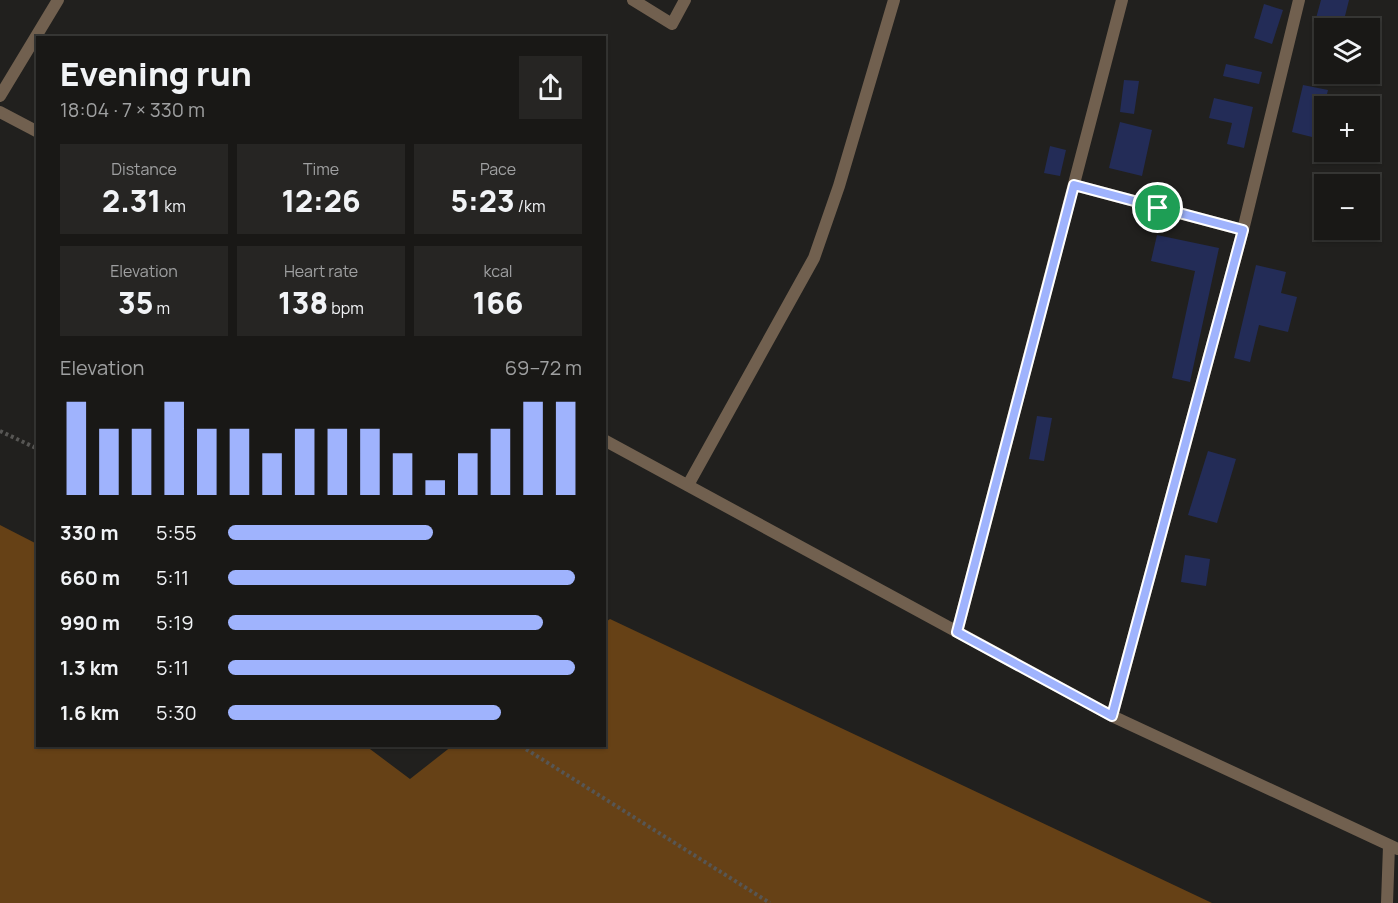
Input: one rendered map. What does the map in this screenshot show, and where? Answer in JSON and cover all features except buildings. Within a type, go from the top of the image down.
[{"type":"street","points":[[36,36],[58,0]]},
{"type":"street","points":[[633,0],[672,24],[684,0]]},
{"type":"street","points":[[688,485],[814,258],[839,186],[894,0]]},
{"type":"street","points":[[957,632],[1122,0]]},
{"type":"street","points":[[1112,716],[1243,230],[1299,0]]},
{"type":"street","points":[[0,96],[36,36]]},
{"type":"street","points":[[0,112],[36,131]]},
{"type":"street","points":[[1074,185],[1243,230]]},
{"type":"street","points":[[606,441],[1112,716],[1393,848],[1387,903]]},
{"type":"path","points":[[0,431],[36,448]]},
{"type":"path","points":[[523,747],[770,903]]},
{"type":"shaded area","points":[[0,525],[36,543],[36,747],[367,747],[410,779],[451,747],[606,747],[606,622],[610,619],[1212,903],[0,903]]},
{"type":"route","points":[[1074,185],[1158,208],[1243,230],[1112,716],[957,632],[1074,185]]}]
